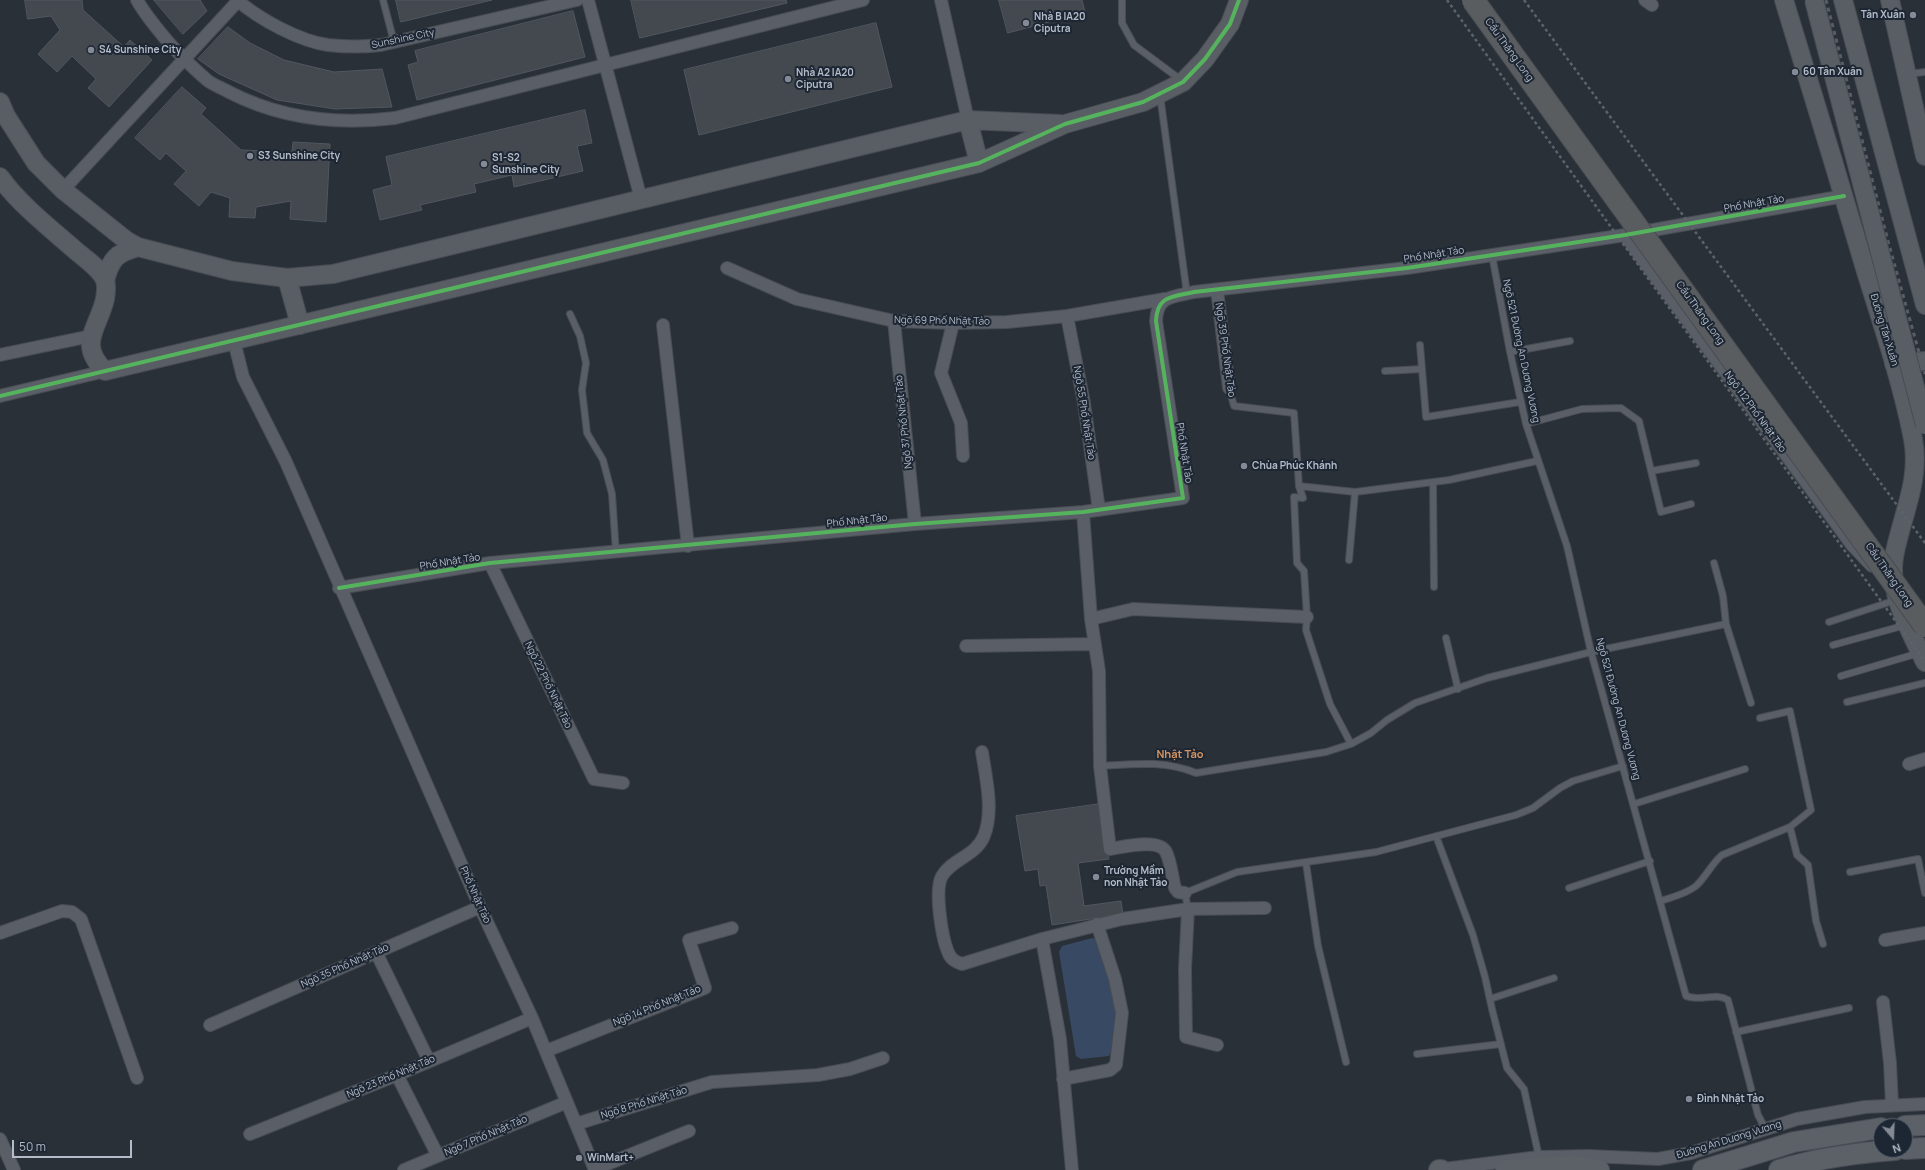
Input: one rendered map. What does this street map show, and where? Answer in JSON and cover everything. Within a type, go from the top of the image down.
[{"type":"highway","name":"Cầu Thăng Long","points":[[1473,0],[1916,625]]},
{"type":"main road","points":[[1913,1126],[1925,1125]]},
{"type":"main road","name":"Đường An Dương Vương","points":[[1703,1170],[1794,1142],[1873,1129]]},
{"type":"main road","points":[[1913,1149],[1925,1148]]},
{"type":"main road","points":[[1779,1170],[1829,1158],[1873,1152]]},
{"type":"main road","points":[[1506,1170],[1575,1166],[1599,1170]]},
{"type":"street","points":[[137,0],[163,35],[185,60],[208,81],[247,101],[275,111],[320,119],[365,121],[395,118],[862,0]]},
{"type":"street","name":"Sunshine City","points":[[238,1],[264,19],[297,35],[327,45],[355,47],[394,42],[577,0]]},
{"type":"street","points":[[588,0],[604,64],[642,199]]},
{"type":"street","points":[[941,0],[979,163]]},
{"type":"street","points":[[0,396],[979,163],[1065,124],[1143,102],[1183,82],[1205,59],[1230,24],[1239,0]]},
{"type":"street","name":"Đường Tân Xuân","points":[[1784,0],[1894,364],[1914,441],[1915,472],[1911,498],[1894,558],[1894,582],[1898,599],[1916,625],[1923,659]]},
{"type":"street","points":[[1814,0],[1925,425]]},
{"type":"street","points":[[1843,0],[1925,305]]},
{"type":"street","points":[[1890,0],[1925,156]]},
{"type":"street","points":[[63,190],[238,1]]},
{"type":"street","points":[[0,102],[6,116],[36,163],[63,190],[127,241],[138,246],[232,271],[287,278],[334,274],[968,120],[1065,124]]},
{"type":"street","points":[[0,177],[48,226],[97,270],[105,280]]},
{"type":"street","name":"Phố Nhật Tảo","points":[[595,1170],[532,1018],[480,907],[339,588],[490,563],[616,553],[915,524],[1083,512],[1183,498],[1156,321],[1159,305],[1165,299],[1217,290],[1378,272],[1625,235],[1844,196]]},
{"type":"street","name":"Ngõ 112 Phố Nhật Tảo","points":[[1625,235],[1852,545],[1867,562],[1894,582]]},
{"type":"street","points":[[105,371],[97,364],[90,344],[91,336],[102,310],[106,293],[105,280],[113,259],[124,251],[138,246]]},
{"type":"street","name":"Ngõ 69 Phố Nhật Tảo","points":[[727,268],[797,299],[894,321],[953,323],[1007,322],[1067,316],[1165,299]]},
{"type":"street","points":[[287,278],[300,325]]},
{"type":"street","name":"Ngõ 39 Phố Nhật Tảo","points":[[1217,290],[1229,388]]},
{"type":"street","name":"Ngõ 55 Phố Nhật Tảo","points":[[1067,316],[1084,403],[1099,510]]},
{"type":"street","name":"Ngõ 37 Phố Nhật Tảo","points":[[894,321],[915,524]]},
{"type":"street","points":[[953,323],[942,373],[961,423],[963,456]]},
{"type":"street","points":[[663,326],[688,546]]},
{"type":"street","points":[[0,355],[91,336]]},
{"type":"street","points":[[234,341],[243,377],[286,462],[339,588]]},
{"type":"street","points":[[1894,364],[1925,361]]},
{"type":"street","points":[[1902,392],[1925,380]]},
{"type":"street","points":[[1083,512],[1091,619],[1099,671],[1100,766],[1110,849],[1154,843],[1162,846],[1166,852],[1174,888],[1178,892],[1184,893]]},
{"type":"street","name":"Ngõ 22 Phố Nhật Tảo","points":[[490,563],[594,779],[623,783]]},
{"type":"street","points":[[1091,619],[1133,609],[1308,617]]},
{"type":"street","points":[[966,646],[1095,644]]},
{"type":"street","points":[[982,752],[988,790],[988,811],[984,837],[977,848],[950,867],[942,876],[939,891],[940,914],[950,955],[955,962],[962,964],[1042,939],[1097,924],[1122,919],[1188,909],[1265,908]]},
{"type":"street","points":[[1909,764],[1925,759]]},
{"type":"street","name":"Ngõ 35 Phố Nhật Tảo","points":[[210,1025],[480,907]]},
{"type":"street","points":[[1188,909],[1185,969],[1186,1037],[1217,1045]]},
{"type":"street","points":[[0,933],[62,911],[72,912],[81,919],[137,1078]]},
{"type":"street","points":[[1063,1079],[1110,1070],[1116,1065],[1122,1013],[1115,979],[1097,924]]},
{"type":"street","name":"Ngõ 14 Phố Nhật Tảo","points":[[546,1051],[705,988],[689,940],[732,928]]},
{"type":"street","points":[[1885,940],[1925,933]]},
{"type":"street","points":[[1042,939],[1060,1039],[1072,1170]]},
{"type":"street","points":[[376,952],[429,1061]]},
{"type":"street","points":[[1883,1002],[1890,1063],[1892,1105]]},
{"type":"street","name":"Ngõ 23 Phố Nhật Tảo","points":[[250,1134],[397,1075],[532,1018]]},
{"type":"street","name":"Ngõ 8 Phố Nhật Tảo","points":[[576,1124],[712,1082],[818,1075],[850,1069],[883,1058]]},
{"type":"street","points":[[397,1075],[438,1156]]},
{"type":"street","name":"Ngõ 7 Phố Nhật Tảo","points":[[404,1170],[567,1102]]},
{"type":"street","name":"Đường An Dương Vương","points":[[1436,1170],[1539,1157],[1588,1156],[1658,1159],[1691,1153],[1765,1128],[1839,1110],[1892,1105],[1925,1104]]},
{"type":"street","points":[[595,1170],[689,1131]]},
{"type":"street","points":[[0,1139],[14,1170]]},
{"type":"lane","points":[[383,0],[394,42]]},
{"type":"lane","points":[[1122,0],[1122,23],[1134,45],[1183,82]]},
{"type":"lane","points":[[1906,74],[1925,72]]},
{"type":"lane","points":[[1160,94],[1187,294]]},
{"type":"lane","name":"Ngõ 521 Đường An Dương Vương","points":[[1492,255],[1520,402],[1537,461],[1567,546],[1591,652],[1650,861],[1686,996],[1694,999],[1721,996],[1728,1000],[1758,1115],[1765,1128]]},
{"type":"lane","points":[[570,314],[580,336],[586,363],[582,390],[587,433],[603,460],[612,494],[616,553]]},
{"type":"lane","points":[[1510,352],[1570,341]]},
{"type":"lane","points":[[1420,345],[1426,417],[1520,402]]},
{"type":"lane","points":[[1385,371],[1422,369]]},
{"type":"lane","name":"Ngõ 39 Phố Nhật Tảo","points":[[1229,388],[1234,406],[1294,413],[1299,486],[1303,498],[1294,497],[1297,563],[1304,571],[1308,617],[1306,630],[1330,704],[1351,744]]},
{"type":"lane","points":[[1526,424],[1582,409],[1621,408],[1639,422],[1660,512],[1690,504]]},
{"type":"lane","points":[[1299,486],[1355,492],[1433,482],[1537,461]]},
{"type":"lane","points":[[1651,471],[1696,462]]},
{"type":"lane","points":[[1433,482],[1434,587]]},
{"type":"lane","points":[[1349,560],[1355,492]]},
{"type":"lane","points":[[1714,563],[1723,596],[1726,624],[1751,703]]},
{"type":"lane","points":[[1829,622],[1898,599]]},
{"type":"lane","points":[[1100,766],[1161,763],[1180,767],[1196,773],[1326,752],[1351,744],[1370,733],[1386,720],[1415,703],[1487,678],[1591,652],[1726,624]]},
{"type":"lane","points":[[1833,645],[1916,625]]},
{"type":"lane","points":[[1446,638],[1458,689]]},
{"type":"lane","points":[[1841,676],[1923,659]]},
{"type":"lane","points":[[1847,702],[1925,683]]},
{"type":"lane","points":[[1661,901],[1686,892],[1696,885],[1722,854],[1790,827],[1812,810],[1790,711],[1760,718]]},
{"type":"lane","points":[[1188,909],[1184,893],[1237,872],[1376,852],[1516,815],[1533,808],[1572,781],[1623,766]]},
{"type":"lane","points":[[1634,804],[1746,769]]},
{"type":"lane","points":[[1790,827],[1797,855],[1808,865],[1816,921],[1823,944]]},
{"type":"lane","points":[[1436,836],[1473,935],[1486,977],[1507,1068],[1524,1089],[1539,1157]]},
{"type":"lane","points":[[1850,872],[1918,859],[1924,879],[1925,893]]},
{"type":"lane","points":[[1569,888],[1650,861]]},
{"type":"lane","points":[[1306,863],[1318,946],[1346,1062]]},
{"type":"lane","points":[[1490,999],[1554,978]]},
{"type":"lane","points":[[1736,1032],[1848,1008]]},
{"type":"lane","points":[[1417,1054],[1501,1044]]},
{"type":"path","points":[[1447,0],[1923,659]]},
{"type":"path","points":[[1524,0],[1925,543]]},
{"type":"water","points":[[1092,938],[1098,940],[1114,988],[1116,1008],[1115,1040],[1109,1056],[1081,1059],[1076,1056],[1059,952],[1062,946]]},
{"type":"building","name":"S4 Sunshine City","points":[[25,0],[82,0],[83,10],[124,47],[130,40],[152,60],[109,107],[88,88],[96,79],[72,56],[57,72],[38,54],[60,30],[51,16],[28,19]]},
{"type":"building","points":[[154,0],[200,0],[207,11],[183,34]]},
{"type":"building","points":[[396,0],[492,0],[401,22]]},
{"type":"building","points":[[631,0],[786,0],[787,3],[640,38]]},
{"type":"building","name":"Nhà B IA20 Ciputra","points":[[999,0],[1082,0],[1085,12],[1008,33]]},
{"type":"building","points":[[573,11],[585,57],[417,100],[408,65],[418,62],[415,51]]},
{"type":"building","name":"Nhà A2 IA20 Ciputra","points":[[876,23],[892,87],[699,135],[684,70]]},
{"type":"building","points":[[228,27],[250,43],[284,60],[334,72],[382,69],[392,107],[335,109],[277,100],[219,74],[198,59]]},
{"type":"building","name":"S3 Sunshine City","points":[[182,87],[206,108],[201,114],[241,150],[292,152],[293,142],[330,144],[326,222],[290,219],[291,201],[256,207],[255,218],[229,217],[230,198],[211,192],[199,206],[174,184],[186,171],[166,153],[160,160],[135,138]]},
{"type":"building","name":"S1-S2 Sunshine City","points":[[585,110],[592,143],[577,146],[583,171],[514,187],[512,175],[474,184],[476,192],[420,205],[422,210],[380,220],[373,190],[392,185],[386,157]]},
{"type":"building","points":[[1100,804],[1109,859],[1078,863],[1084,906],[1121,901],[1123,914],[1052,925],[1046,885],[1040,886],[1038,869],[1025,871],[1016,816]]},
{"type":"railway","points":[[1826,0],[1888,241],[1925,374]]},
{"type":"cycle path","points":[[0,396],[979,163],[1065,124],[1143,102],[1183,82],[1205,59],[1230,24],[1239,0]]},
{"type":"cycle path","points":[[339,588],[490,563],[915,524],[1083,512],[1183,498],[1156,321],[1159,306],[1168,299],[1194,292],[1407,268],[1625,235],[1844,196]]},
{"type":"place","name":"Tân Xuân","points":[[1913,15]]},
{"type":"place","name":"Nhà B IA20 Ciputra","points":[[1026,23]]},
{"type":"place","name":"S4 Sunshine City","points":[[91,50]]},
{"type":"place","name":"60 Tân Xuân","points":[[1795,72]]},
{"type":"place","name":"Nhà A2 IA20 Ciputra","points":[[788,79]]},
{"type":"place","name":"S3 Sunshine City","points":[[250,156]]},
{"type":"place","name":"S1-S2 Sunshine City","points":[[484,164]]},
{"type":"place","name":"Chùa Phúc Khánh","points":[[1244,466]]},
{"type":"place","name":"Trường Mầm non Nhật Tảo","points":[[1096,877]]},
{"type":"place","name":"Đình Nhật Tảo","points":[[1689,1099]]},
{"type":"place","name":"WinMart+","points":[[579,1158]]},
{"type":"district","name":"Nhật Tảo","points":[[1180,755]]}]
